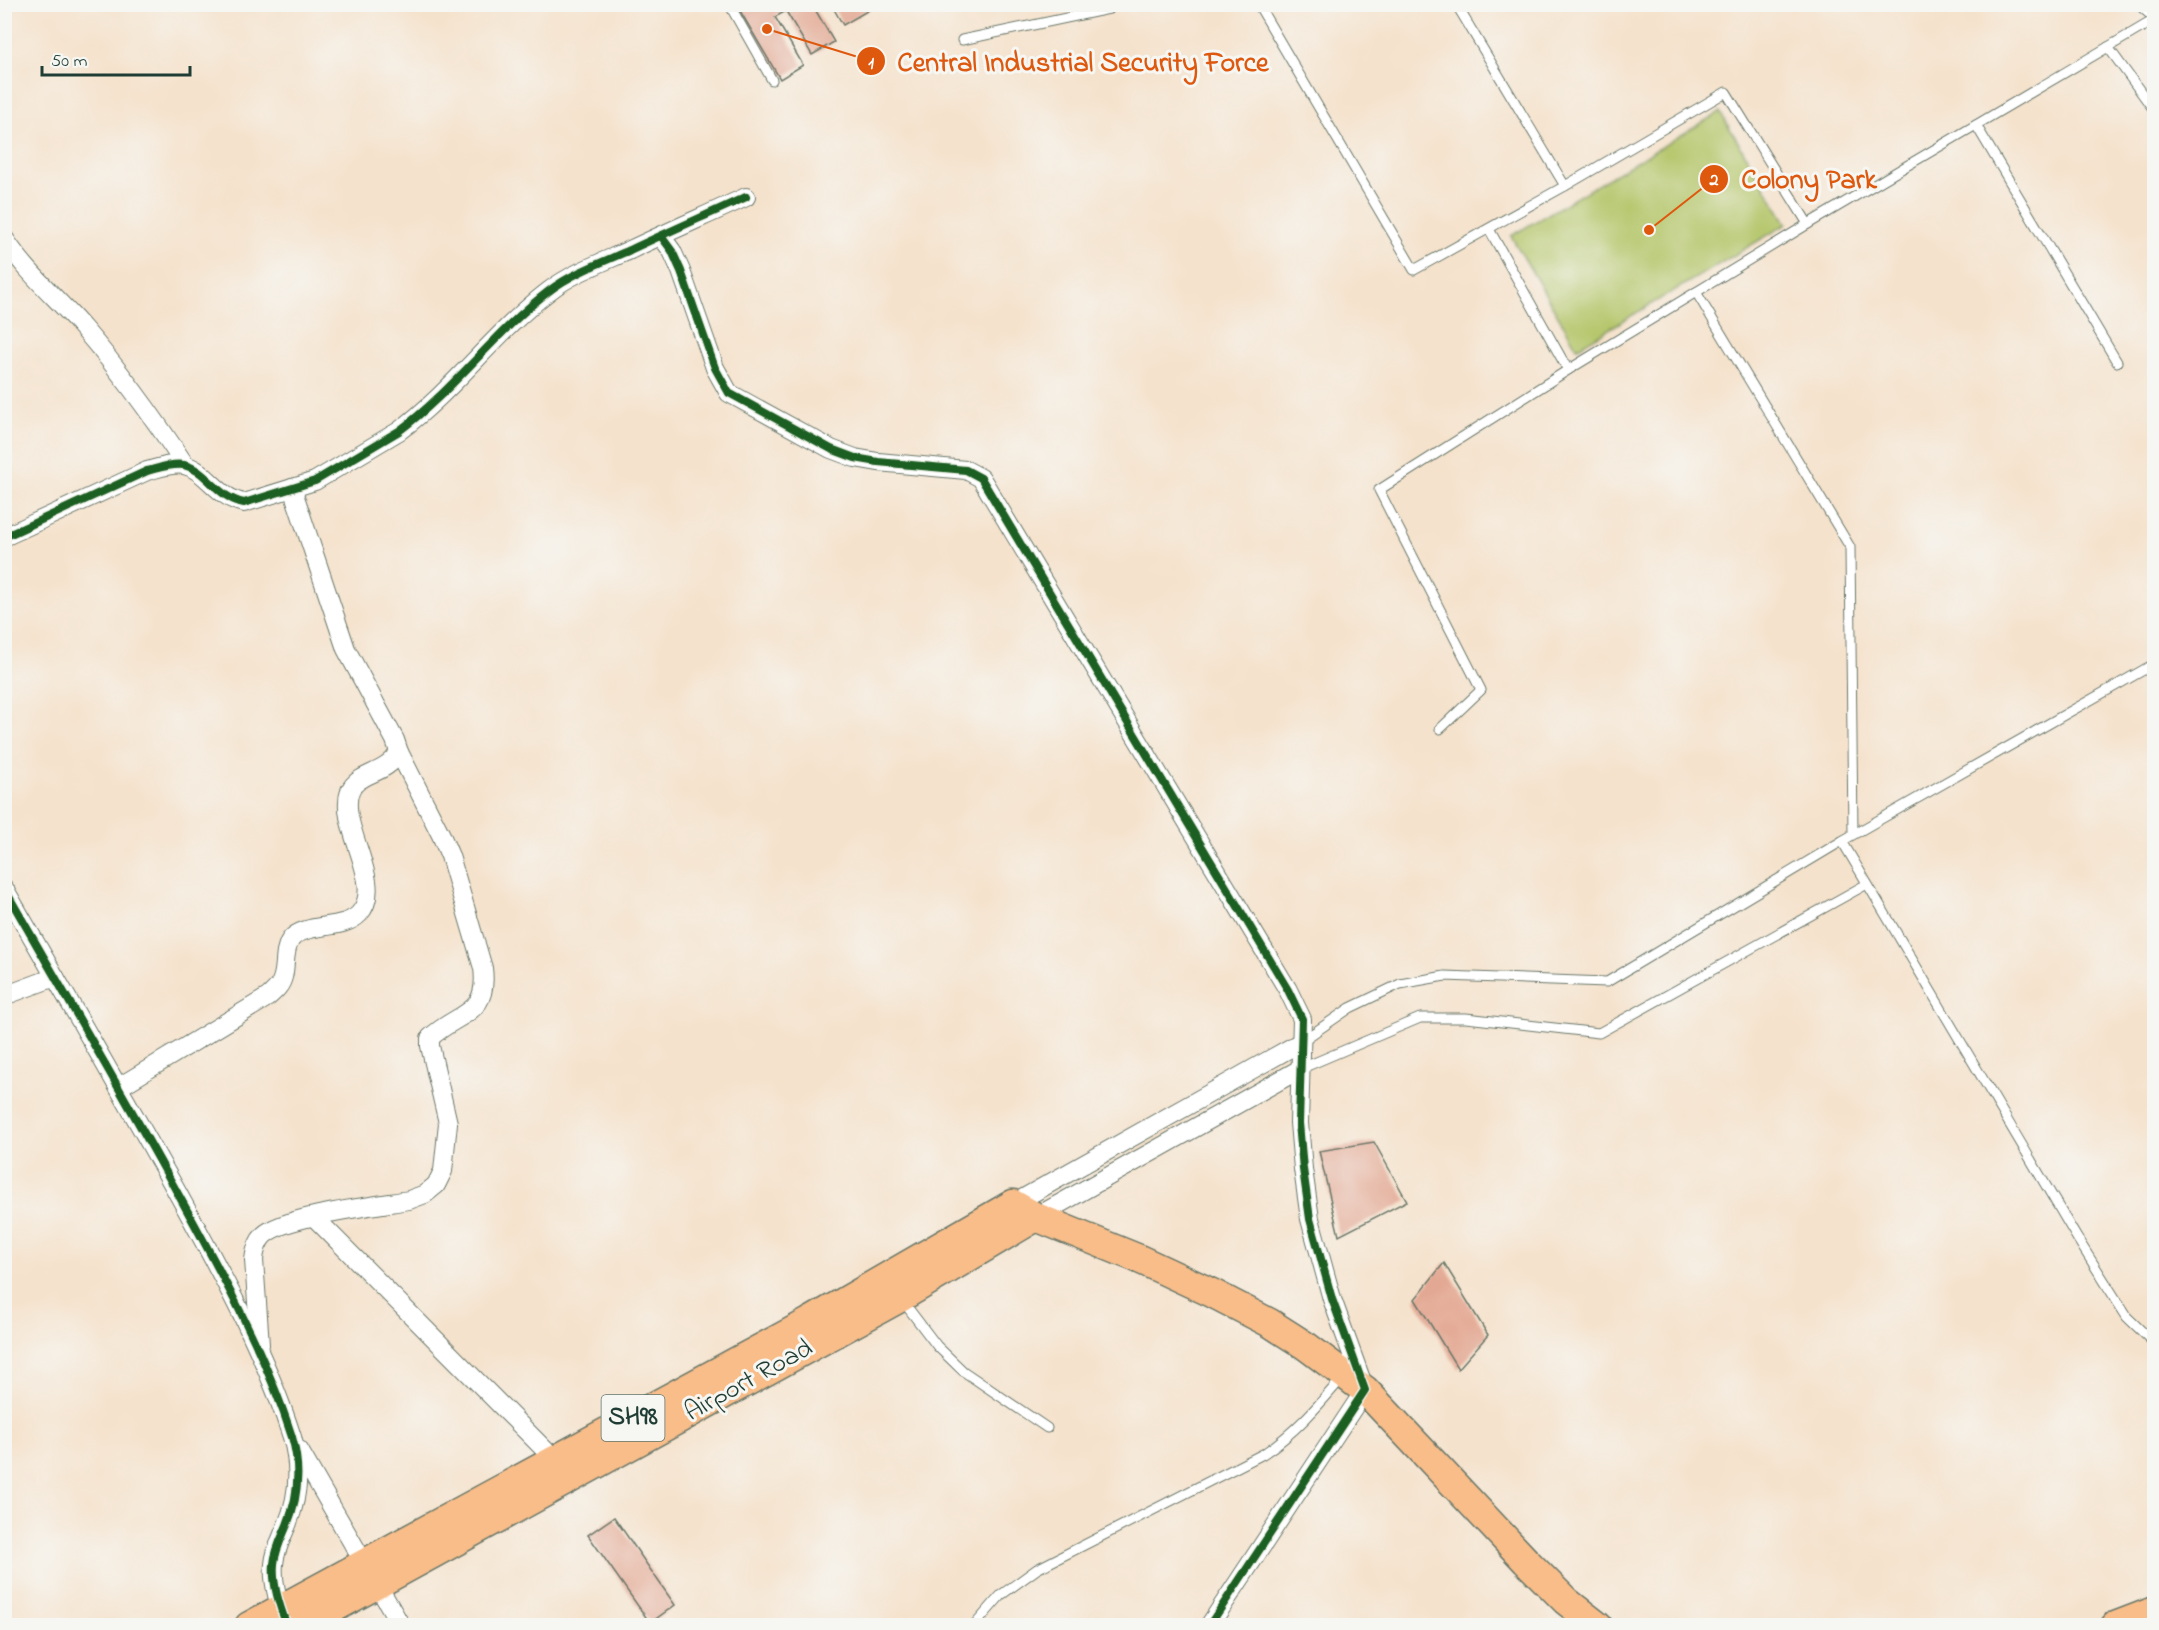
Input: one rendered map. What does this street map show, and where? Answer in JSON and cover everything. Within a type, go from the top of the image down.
[{"type":"main road","name":"Airport Road","points":[[290,1620],[370,1574],[900,1298],[1025,1210]]},
{"type":"main road","points":[[1025,1210],[1137,1258],[1270,1323],[1306,1346],[1354,1383],[1566,1601],[1598,1626]]},
{"type":"main road","name":"SH98","points":[[370,1574],[555,1460],[809,1322],[1025,1210]]},
{"type":"main road","points":[[2115,1626],[2154,1611]]},
{"type":"main road","name":"SH98","points":[[249,1626],[290,1620]]},
{"type":"street","points":[[4,238],[25,266],[121,373],[186,465],[224,496],[244,503],[315,481],[412,422],[503,331],[550,290],[587,269],[746,197]]},
{"type":"street","points":[[661,236],[672,251],[681,271],[715,368],[729,393],[831,449],[855,458],[966,470],[981,478],[1292,998],[1302,1019],[1299,1124],[1310,1219],[1354,1383],[1209,1626]]},
{"type":"street","points":[[4,537],[147,471],[165,466],[186,465]]},
{"type":"street","points":[[261,1359],[254,1260],[256,1246],[264,1235],[276,1227],[295,1220],[409,1200],[425,1194],[436,1185],[443,1171],[448,1124],[430,1038],[472,1009],[481,999],[485,985],[483,968],[450,856],[395,740],[346,649],[292,488]]},
{"type":"street","points":[[119,1087],[268,997],[279,987],[284,973],[286,951],[291,939],[303,932],[344,923],[358,915],[366,900],[367,883],[347,806],[351,789],[359,780],[393,763],[399,752]]},
{"type":"street","points":[[4,888],[119,1087],[235,1299],[292,1438],[400,1626]]},
{"type":"street","points":[[4,996],[55,977]]},
{"type":"street","points":[[1025,1210],[1301,1042]]},
{"type":"street","points":[[1025,1210],[1300,1069]]},
{"type":"street","points":[[314,1217],[555,1460]]},
{"type":"street","points":[[290,1620],[274,1564],[277,1549],[296,1499],[298,1479],[292,1438]]},
{"type":"lane","points":[[729,4],[772,80]]},
{"type":"lane","points":[[962,40],[1109,9],[1117,4]]},
{"type":"lane","points":[[1258,4],[1414,270],[1565,186],[1726,92],[1808,224]]},
{"type":"lane","points":[[1456,4],[1565,186]]},
{"type":"lane","points":[[1440,729],[1481,690],[1379,490],[1696,292],[2154,19],[2138,4]]},
{"type":"lane","points":[[2108,47],[2154,110]]},
{"type":"lane","points":[[1976,125],[2117,362]]},
{"type":"lane","points":[[1489,229],[1568,370]]},
{"type":"lane","points":[[1696,292],[1850,546],[1853,834]]},
{"type":"lane","points":[[1301,1042],[1350,1008],[1400,984],[1445,976],[1608,982],[1853,834],[2154,664]]},
{"type":"lane","points":[[1842,841],[2077,1238],[2127,1317],[2154,1343]]},
{"type":"lane","points":[[1300,1069],[1420,1018],[1466,1018],[1599,1033],[1867,884]]},
{"type":"lane","points":[[900,1298],[937,1347],[963,1371],[1047,1428]]},
{"type":"lane","points":[[974,1626],[1002,1595],[1037,1569],[1239,1468],[1281,1442],[1313,1411],[1354,1383]]},
{"type":"green space","points":[[1720,112],[1787,224],[1577,348],[1511,236]]},
{"type":"building","points":[[736,4],[812,4],[834,42],[812,55],[786,11],[775,17],[803,65],[780,79]]},
{"type":"building","points":[[831,4],[873,4],[874,7],[843,25]]},
{"type":"building","points":[[1374,1142],[1407,1201],[1339,1236],[1319,1151]]},
{"type":"building","points":[[1444,1263],[1488,1335],[1458,1369],[1415,1299]]},
{"type":"building","points":[[614,1517],[675,1605],[650,1623],[588,1535]]},
{"type":"cycle path","points":[[4,537],[147,471],[170,465],[184,465],[192,468],[226,496],[244,503],[315,481],[399,431],[419,415],[529,307],[558,285],[588,268],[746,197]]},
{"type":"cycle path","points":[[661,236],[672,251],[681,271],[715,368],[729,393],[831,449],[855,458],[966,470],[981,478],[1288,990],[1302,1019],[1299,1123],[1310,1219],[1332,1299],[1365,1390],[1209,1626]]},
{"type":"cycle path","points":[[4,888],[214,1260],[257,1347],[282,1406],[295,1448],[298,1471],[294,1503],[277,1549],[274,1564],[275,1587],[287,1626]]},
{"type":"place","name":"Central Industrial Security Force","points":[[767,29]]},
{"type":"place","name":"Colony Park","points":[[1649,230]]}]
